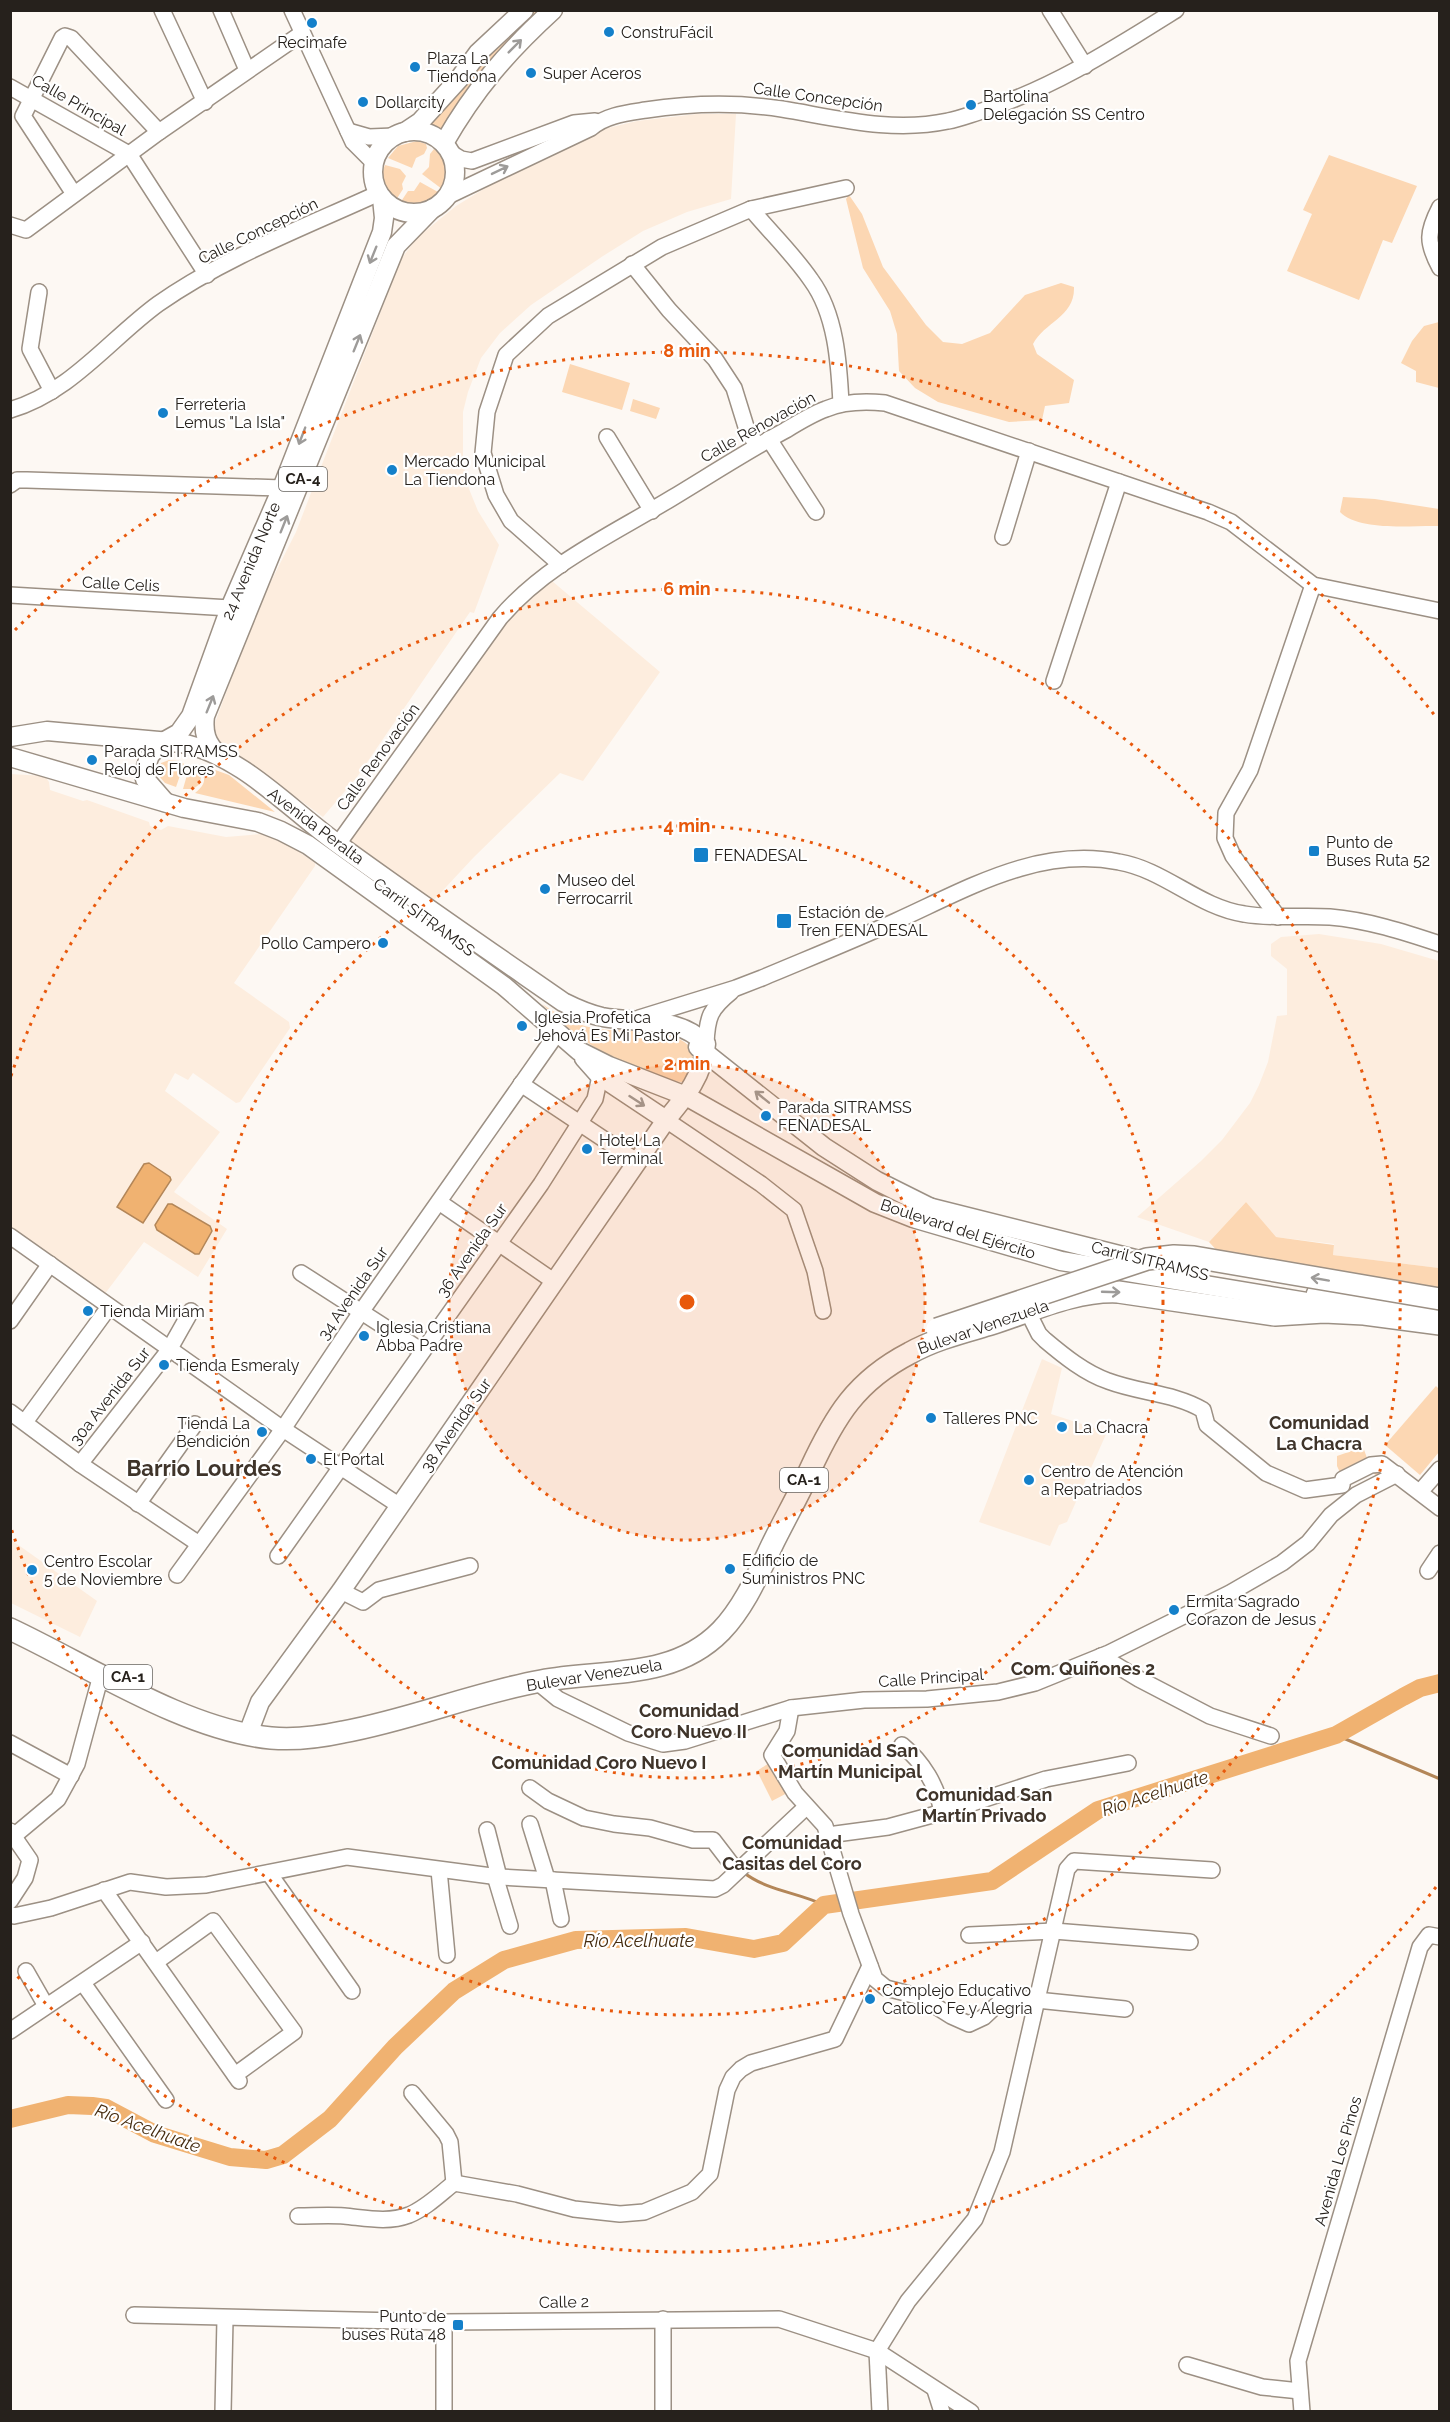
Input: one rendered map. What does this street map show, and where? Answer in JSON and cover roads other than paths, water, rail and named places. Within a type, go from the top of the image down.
[{"type":"highway","name":"Bulevar Venezuela","points":[[10,1617],[128,1677],[201,1710],[250,1728],[292,1729],[339,1724],[546,1670],[571,1665],[646,1660],[664,1655],[711,1627],[735,1597],[815,1435],[839,1397],[860,1374],[886,1353],[918,1336],[1147,1259],[1174,1256],[1194,1257],[1440,1299]]},
{"type":"highway","name":"Bulevar Venezuela","points":[[10,1629],[171,1709],[222,1727],[275,1738],[299,1738],[346,1732],[536,1682],[575,1675],[650,1670],[676,1661],[708,1642],[727,1624],[746,1597],[819,1447],[840,1412],[873,1376],[912,1352],[940,1340],[1065,1299],[1101,1291],[1275,1315],[1324,1312],[1392,1317]]},
{"type":"highway","name":"Boulevard del Ejército","points":[[1392,1317],[1440,1324]]},
{"type":"highway","points":[[222,1727],[250,1728],[275,1738]]},
{"type":"main road","points":[[374,163],[381,147],[420,122],[459,80],[478,53],[524,10]]},
{"type":"main road","points":[[448,148],[471,97],[512,49],[553,10]]},
{"type":"main road","points":[[399,134],[426,132],[448,148],[455,165],[455,178],[448,196]]},
{"type":"main road","name":"CA-4","points":[[374,163],[374,180],[381,196]]},
{"type":"main road","points":[[381,196],[396,208],[408,212],[432,209]]},
{"type":"main road","name":"24 Avenida Norte","points":[[159,796],[145,779],[146,762],[159,745],[178,733],[191,716],[230,608],[282,488],[382,232],[384,218],[381,196]]},
{"type":"main road","name":"CA-4","points":[[432,209],[448,196]]},
{"type":"main road","name":"24 Avenida Norte","points":[[220,756],[208,743],[205,735],[205,716],[396,246],[432,209]]},
{"type":"main road","name":"Avenida Peralta","points":[[13,734],[47,731],[159,745],[196,746],[220,756],[259,782],[336,847],[563,1002],[581,1011],[602,1017],[666,1022],[682,1027],[699,1037],[706,1048]]},
{"type":"main road","name":"Carril SITRAMSS","points":[[13,734],[159,796],[268,817],[336,847]]},
{"type":"main road","name":"Carril SITRAMSS","points":[[13,734],[159,745],[217,762],[231,769],[515,984],[579,1042],[602,1057],[689,1092],[851,1178],[890,1195],[933,1209],[1126,1255],[1172,1270],[1440,1313]]},
{"type":"main road","name":"Avenida Peralta","points":[[10,757],[258,822],[281,831],[308,846],[504,986],[579,1051],[600,1076],[666,1120]]},
{"type":"main road","name":"Carril SITRAMSS","points":[[515,984],[576,1017],[608,1026],[674,1033],[706,1048],[824,1147],[877,1181],[933,1209]]},
{"type":"main road","points":[[666,1120],[699,1076],[706,1048]]},
{"type":"main road","name":"Avenida Peralta","points":[[579,1051],[600,1063],[689,1092]]},
{"type":"main road","name":"Boulevard del Ejército","points":[[689,1092],[860,1195],[913,1218],[1060,1261],[1392,1317]]},
{"type":"main road","name":"38 Avenida Sur","points":[[250,1728],[260,1702],[341,1591],[666,1120]]},
{"type":"street","points":[[162,10],[205,102]]},
{"type":"street","points":[[221,10],[247,70]]},
{"type":"street","points":[[292,10],[301,34],[353,142],[374,163]]},
{"type":"street","points":[[1050,10],[1085,66]]},
{"type":"street","name":"Calle Concepción","points":[[448,196],[591,128],[601,120],[665,107],[720,103],[782,109],[867,124],[920,125],[950,121],[1006,103],[1085,66],[1176,10]]},
{"type":"street","points":[[17,228],[74,194],[301,34]]},
{"type":"street","points":[[74,194],[24,120],[24,112],[62,38],[65,36],[70,38],[159,132]]},
{"type":"street","name":"Calle Principal","points":[[10,87],[129,154],[207,275]]},
{"type":"street","points":[[448,148],[472,161],[574,123],[601,120]]},
{"type":"street","points":[[348,131],[369,137],[399,134]]},
{"type":"street","points":[[561,565],[511,521],[496,495],[483,453],[487,412],[506,355],[548,316],[662,247],[751,209],[846,188]]},
{"type":"street","name":"Calle Concepción","points":[[10,410],[43,398],[158,304],[207,275],[238,258],[381,196]]},
{"type":"street","points":[[1440,207],[1430,228],[1428,239],[1440,267]]},
{"type":"street","points":[[751,209],[811,279],[826,308],[839,361],[841,404]]},
{"type":"street","points":[[632,264],[669,310],[715,359],[734,388],[747,430],[763,442],[816,512]]},
{"type":"street","points":[[39,292],[30,349],[52,391]]},
{"type":"street","name":"Calle Renovación","points":[[336,847],[500,618],[513,604],[561,565],[763,442],[819,412],[841,404],[885,403],[1208,512],[1231,522],[1313,585]]},
{"type":"street","points":[[607,437],[652,511]]},
{"type":"street","points":[[1003,537],[1029,452]]},
{"type":"street","points":[[10,485],[17,480],[282,488]]},
{"type":"street","points":[[1054,681],[1119,482]]},
{"type":"street","points":[[1278,917],[1233,856],[1225,838],[1226,813],[1250,770],[1313,585],[1440,611]]},
{"type":"street","name":"Calle Celis","points":[[10,595],[230,608]]},
{"type":"street","points":[[631,1020],[736,988],[1022,866],[1072,857],[1122,862],[1156,874],[1214,906],[1243,914],[1278,917],[1332,917],[1395,930],[1440,944]]},
{"type":"street","points":[[706,1048],[709,1016],[720,1000],[736,988]]},
{"type":"street","name":"34 Avenida Sur","points":[[177,1575],[282,1429],[361,1312],[558,1032]]},
{"type":"street","name":"36 Avenida Sur","points":[[278,1556],[499,1242],[579,1123],[595,1099],[600,1076]]},
{"type":"street","points":[[521,1084],[638,1162]]},
{"type":"street","points":[[666,1120],[761,1184],[794,1210],[815,1271],[823,1311]]},
{"type":"street","points":[[439,1202],[555,1282]]},
{"type":"street","points":[[10,1236],[282,1429],[400,1506]]},
{"type":"street","points":[[10,1321],[50,1264]]},
{"type":"street","points":[[301,1273],[422,1351]]},
{"type":"street","points":[[25,1422],[109,1307]]},
{"type":"street","name":"30a Avenida Sur","points":[[80,1464],[169,1350],[191,1311]]},
{"type":"street","points":[[1028,1312],[1039,1334],[1045,1340],[1094,1375],[1108,1381],[1180,1399],[1203,1410],[1207,1425],[1266,1473],[1305,1490],[1342,1485],[1343,1479],[1375,1464],[1386,1466],[1440,1508]]},
{"type":"street","points":[[10,1412],[80,1464],[199,1544]]},
{"type":"street","points":[[138,1504],[195,1424]]},
{"type":"street","points":[[1420,1492],[1440,1469]]},
{"type":"street","name":"Calle Principal","points":[[536,1682],[558,1699],[628,1733],[663,1744],[685,1741],[791,1708],[864,1700],[927,1699],[998,1692],[1035,1683],[1101,1656],[1215,1601],[1282,1563],[1308,1543],[1331,1515],[1356,1495],[1397,1474]]},
{"type":"street","points":[[1428,1571],[1440,1553]]},
{"type":"street","points":[[341,1591],[363,1602],[379,1590],[470,1566]]},
{"type":"street","points":[[1101,1656],[1139,1679],[1210,1716],[1272,1736]]},
{"type":"street","points":[[10,1901],[25,1878],[30,1860],[13,1833],[57,1799],[71,1776],[77,1764],[101,1675]]},
{"type":"street","points":[[791,1708],[787,1731],[772,1755],[806,1807],[825,1826],[851,1914],[875,1979],[886,1988],[921,1997],[951,2016],[969,2024],[984,2018],[1000,2002],[1017,1998],[1125,2009]]},
{"type":"street","points":[[10,1743],[71,1776]]},
{"type":"street","points":[[902,1744],[916,1757],[934,1787],[942,1812]]},
{"type":"street","points":[[828,1835],[888,1827],[1046,1779],[1128,1763]]},
{"type":"street","points":[[530,1788],[549,1801],[584,1818],[614,1824],[650,1827],[693,1840],[713,1840],[736,1870]]},
{"type":"street","points":[[10,1914],[15,1917],[51,1908],[130,1882],[164,1887],[199,1885],[347,1857],[497,1876],[715,1889],[723,1885],[736,1870],[806,1807]]},
{"type":"street","points":[[530,1824],[561,1919]]},
{"type":"street","points":[[488,1830],[510,1926]]},
{"type":"street","points":[[880,2412],[877,2351],[908,2301],[975,2219],[1002,2152],[1054,1931],[1066,1869],[1074,1861],[1212,1870]]},
{"type":"street","points":[[439,1870],[447,1955]]},
{"type":"street","points":[[269,1873],[352,1991]]},
{"type":"street","points":[[104,1890],[238,2078],[294,2033],[213,1921],[156,1962]]},
{"type":"street","points":[[969,1935],[1054,1931],[1190,1942]]},
{"type":"street","name":"Avenida Los Pinos","points":[[1302,2412],[1298,2361],[1420,1947],[1429,1935],[1440,1937]]},
{"type":"street","points":[[10,2031],[142,1942]]},
{"type":"street","points":[[298,2216],[343,2216],[375,2220],[398,2218],[410,2215],[428,2204],[454,2183],[518,2194],[574,2209],[620,2214],[644,2212],[692,2192],[710,2174],[727,2090],[741,2068],[751,2062],[835,2039],[870,1966]]},
{"type":"street","points":[[26,1971],[46,2006]]},
{"type":"street","points":[[83,1983],[166,2100]]},
{"type":"street","points":[[412,2093],[446,2134],[452,2153],[454,2183]]},
{"type":"street","name":"Calle 2","points":[[134,2315],[225,2319],[444,2322],[779,2319],[877,2351],[971,2412]]},
{"type":"street","points":[[223,2412],[225,2319]]},
{"type":"street","points":[[663,2319],[663,2412]]},
{"type":"street","points":[[444,2322],[444,2412]]},
{"type":"street","points":[[1187,2365],[1262,2387],[1300,2391]]},
{"type":"street","points":[[935,2390],[942,2412]]},
{"type":"waterway","name":"Río Acelhuate","points":[[10,2119],[68,2105],[92,2106],[106,2108],[155,2134],[230,2157],[266,2160],[283,2155],[330,2119],[395,2047],[454,1991],[504,1960],[576,1940],[686,1937],[754,1949],[783,1943],[824,1905],[992,1881],[1098,1810],[1336,1735],[1420,1688],[1440,1683]]},
{"type":"waterway","points":[[1336,1735],[1440,1779]]},
{"type":"waterway","points":[[743,1872],[762,1883],[824,1905]]},
{"type":"place","name":"Recimafe","points":[[312,23]]},
{"type":"place","name":"ConstruFácil","points":[[609,32]]},
{"type":"place","name":"Plaza La Tiendona","points":[[415,67]]},
{"type":"place","name":"Super Aceros","points":[[531,73]]},
{"type":"place","name":"Dollarcity","points":[[363,102]]},
{"type":"place","name":"Bartolina Delegación SS Centro","points":[[971,105]]},
{"type":"place","name":"Ferreteria Lemus \"La Isla\"","points":[[163,413]]},
{"type":"place","name":"Mercado Municipal La Tiendona","points":[[392,470]]},
{"type":"place","name":"Parada SITRAMSS Reloj de Flores","points":[[92,760]]},
{"type":"place","name":"Punto de Buses Ruta 52","points":[[1314,851]]},
{"type":"place","name":"FENADESAL","points":[[701,855]]},
{"type":"place","name":"Museo del Ferrocarril","points":[[545,889]]},
{"type":"place","name":"Estación de Tren FENADESAL","points":[[784,921]]},
{"type":"place","name":"Pollo Campero","points":[[383,943]]},
{"type":"place","name":"Iglesia Profetica Jehová Es Mi Pastor","points":[[522,1026]]},
{"type":"place","name":"Parada SITRAMSS FENADESAL","points":[[766,1116]]},
{"type":"place","name":"Hotel La Terminal","points":[[587,1149]]},
{"type":"place","name":"Tienda Miriam","points":[[88,1311]]},
{"type":"place","name":"Iglesia Cristiana Abba Padre","points":[[364,1336]]},
{"type":"place","name":"Tienda Esmeraly","points":[[164,1365]]},
{"type":"place","name":"Talleres PNC","points":[[931,1418]]},
{"type":"place","name":"La Chacra","points":[[1062,1427]]},
{"type":"place","name":"Tienda La Bendición","points":[[262,1432]]},
{"type":"place","name":"El Portal","points":[[311,1459]]},
{"type":"place","name":"Centro de Atención a Repatriados","points":[[1029,1480]]},
{"type":"place","name":"Edificio de Suministros PNC","points":[[730,1569]]},
{"type":"place","name":"Centro Escolar 5 de Noviembre","points":[[32,1570]]},
{"type":"place","name":"Ermita Sagrado Corazon de Jesus","points":[[1174,1610]]},
{"type":"place","name":"Complejo Educativo Catolico Fe y Alegria","points":[[870,1999]]},
{"type":"place","name":"Punto de buses Ruta 48","points":[[458,2325]]},
{"type":"district","name":"Comunidad La Chacra","points":[[1319,1432]]},
{"type":"district","name":"Barrio Lourdes","points":[[204,1468]]},
{"type":"district","name":"Com. Quiñones 2","points":[[1083,1668]]},
{"type":"district","name":"Comunidad Coro Nuevo II","points":[[689,1720]]},
{"type":"district","name":"Comunidad San Martín Municipal","points":[[850,1760]]},
{"type":"district","name":"Comunidad Coro Nuevo I","points":[[599,1762]]},
{"type":"district","name":"Comunidad San Martín Privado","points":[[984,1804]]},
{"type":"district","name":"Comunidad Casitas del Coro","points":[[792,1852]]}]
